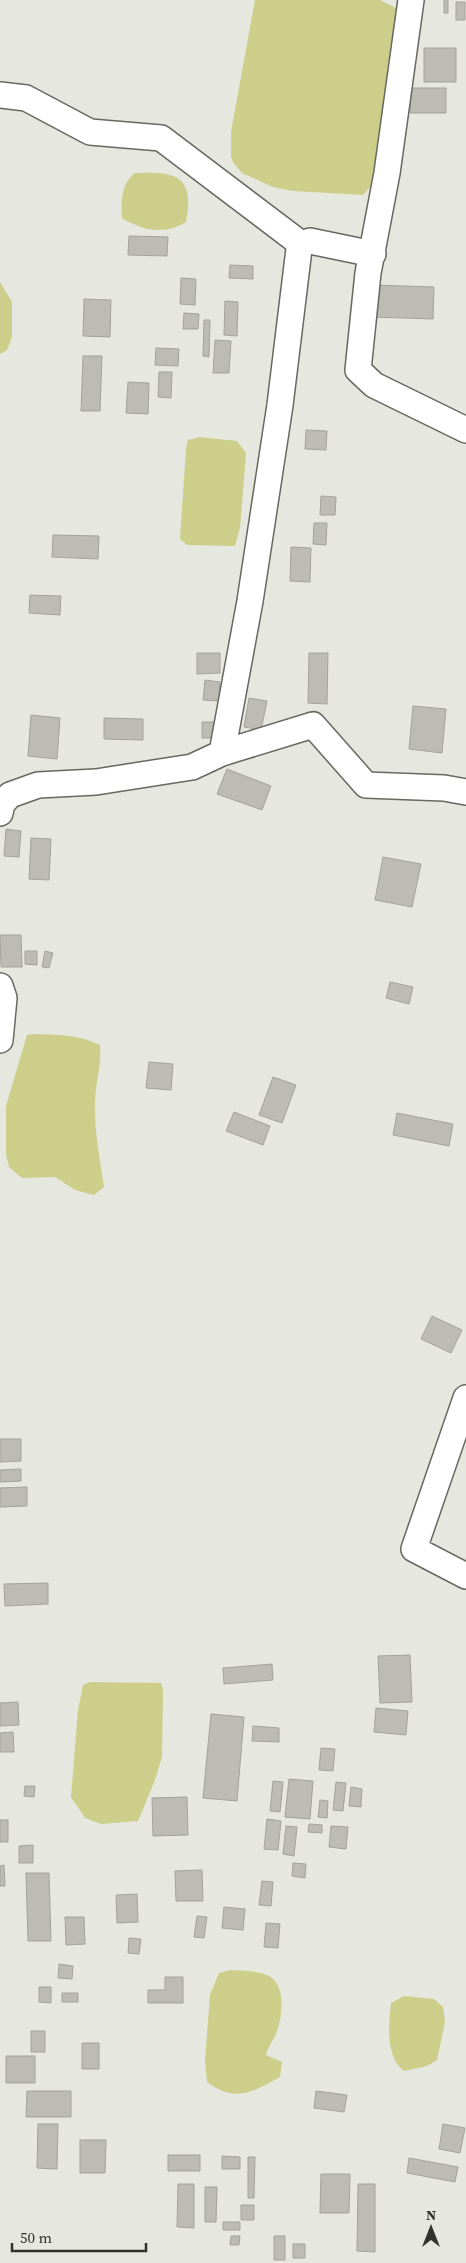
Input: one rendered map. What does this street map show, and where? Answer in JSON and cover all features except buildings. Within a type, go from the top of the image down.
[{"type":"street","points":[[411,0],[373,254],[368,273],[358,370],[374,385],[466,430]]},
{"type":"street","points":[[0,96],[26,98],[90,132],[161,138],[301,244]]},
{"type":"street","points":[[301,244],[310,241],[373,254]]},
{"type":"street","points":[[222,753],[250,601],[280,405],[301,244]]},
{"type":"street","points":[[0,813],[2,804],[10,795],[38,785],[96,782],[192,767],[222,753],[313,725],[366,785],[444,788],[466,792]]},
{"type":"street","points":[[0,986],[4,998],[0,1040]]},
{"type":"street","points":[[466,1398],[414,1549],[466,1576]]},
{"type":"shaded area","points":[[255,0],[380,0],[398,9],[374,183],[363,195],[293,191],[273,187],[242,173],[233,162],[231,157],[231,132]]},
{"type":"shaded area","points":[[135,173],[162,174],[179,180],[185,186],[188,194],[186,222],[170,229],[154,230],[138,226],[122,218],[124,187]]},
{"type":"shaded area","points":[[0,282],[12,302],[12,337],[7,350],[0,354]]},
{"type":"shaded area","points":[[200,437],[237,441],[246,453],[240,528],[235,546],[187,545],[180,539],[186,449],[188,440]]},
{"type":"shaded area","points":[[27,1035],[75,1037],[100,1045],[95,1096],[95,1124],[104,1187],[94,1195],[75,1190],[55,1177],[22,1178],[9,1167],[6,1154],[6,1106]]},
{"type":"shaded area","points":[[90,1682],[161,1683],[163,1690],[162,1757],[155,1780],[138,1821],[101,1824],[85,1818],[71,1797],[78,1710],[83,1685]]},
{"type":"shaded area","points":[[230,1970],[251,1971],[268,1975],[279,1989],[282,2005],[278,2028],[266,2055],[282,2062],[280,2077],[252,2091],[235,2094],[226,2092],[207,2082],[205,2061],[210,1995],[219,1973]]},
{"type":"shaded area","points":[[404,1996],[434,1999],[443,2007],[445,2022],[437,2060],[427,2066],[404,2071],[398,2065],[391,2049],[389,2030],[391,2003]]}]
